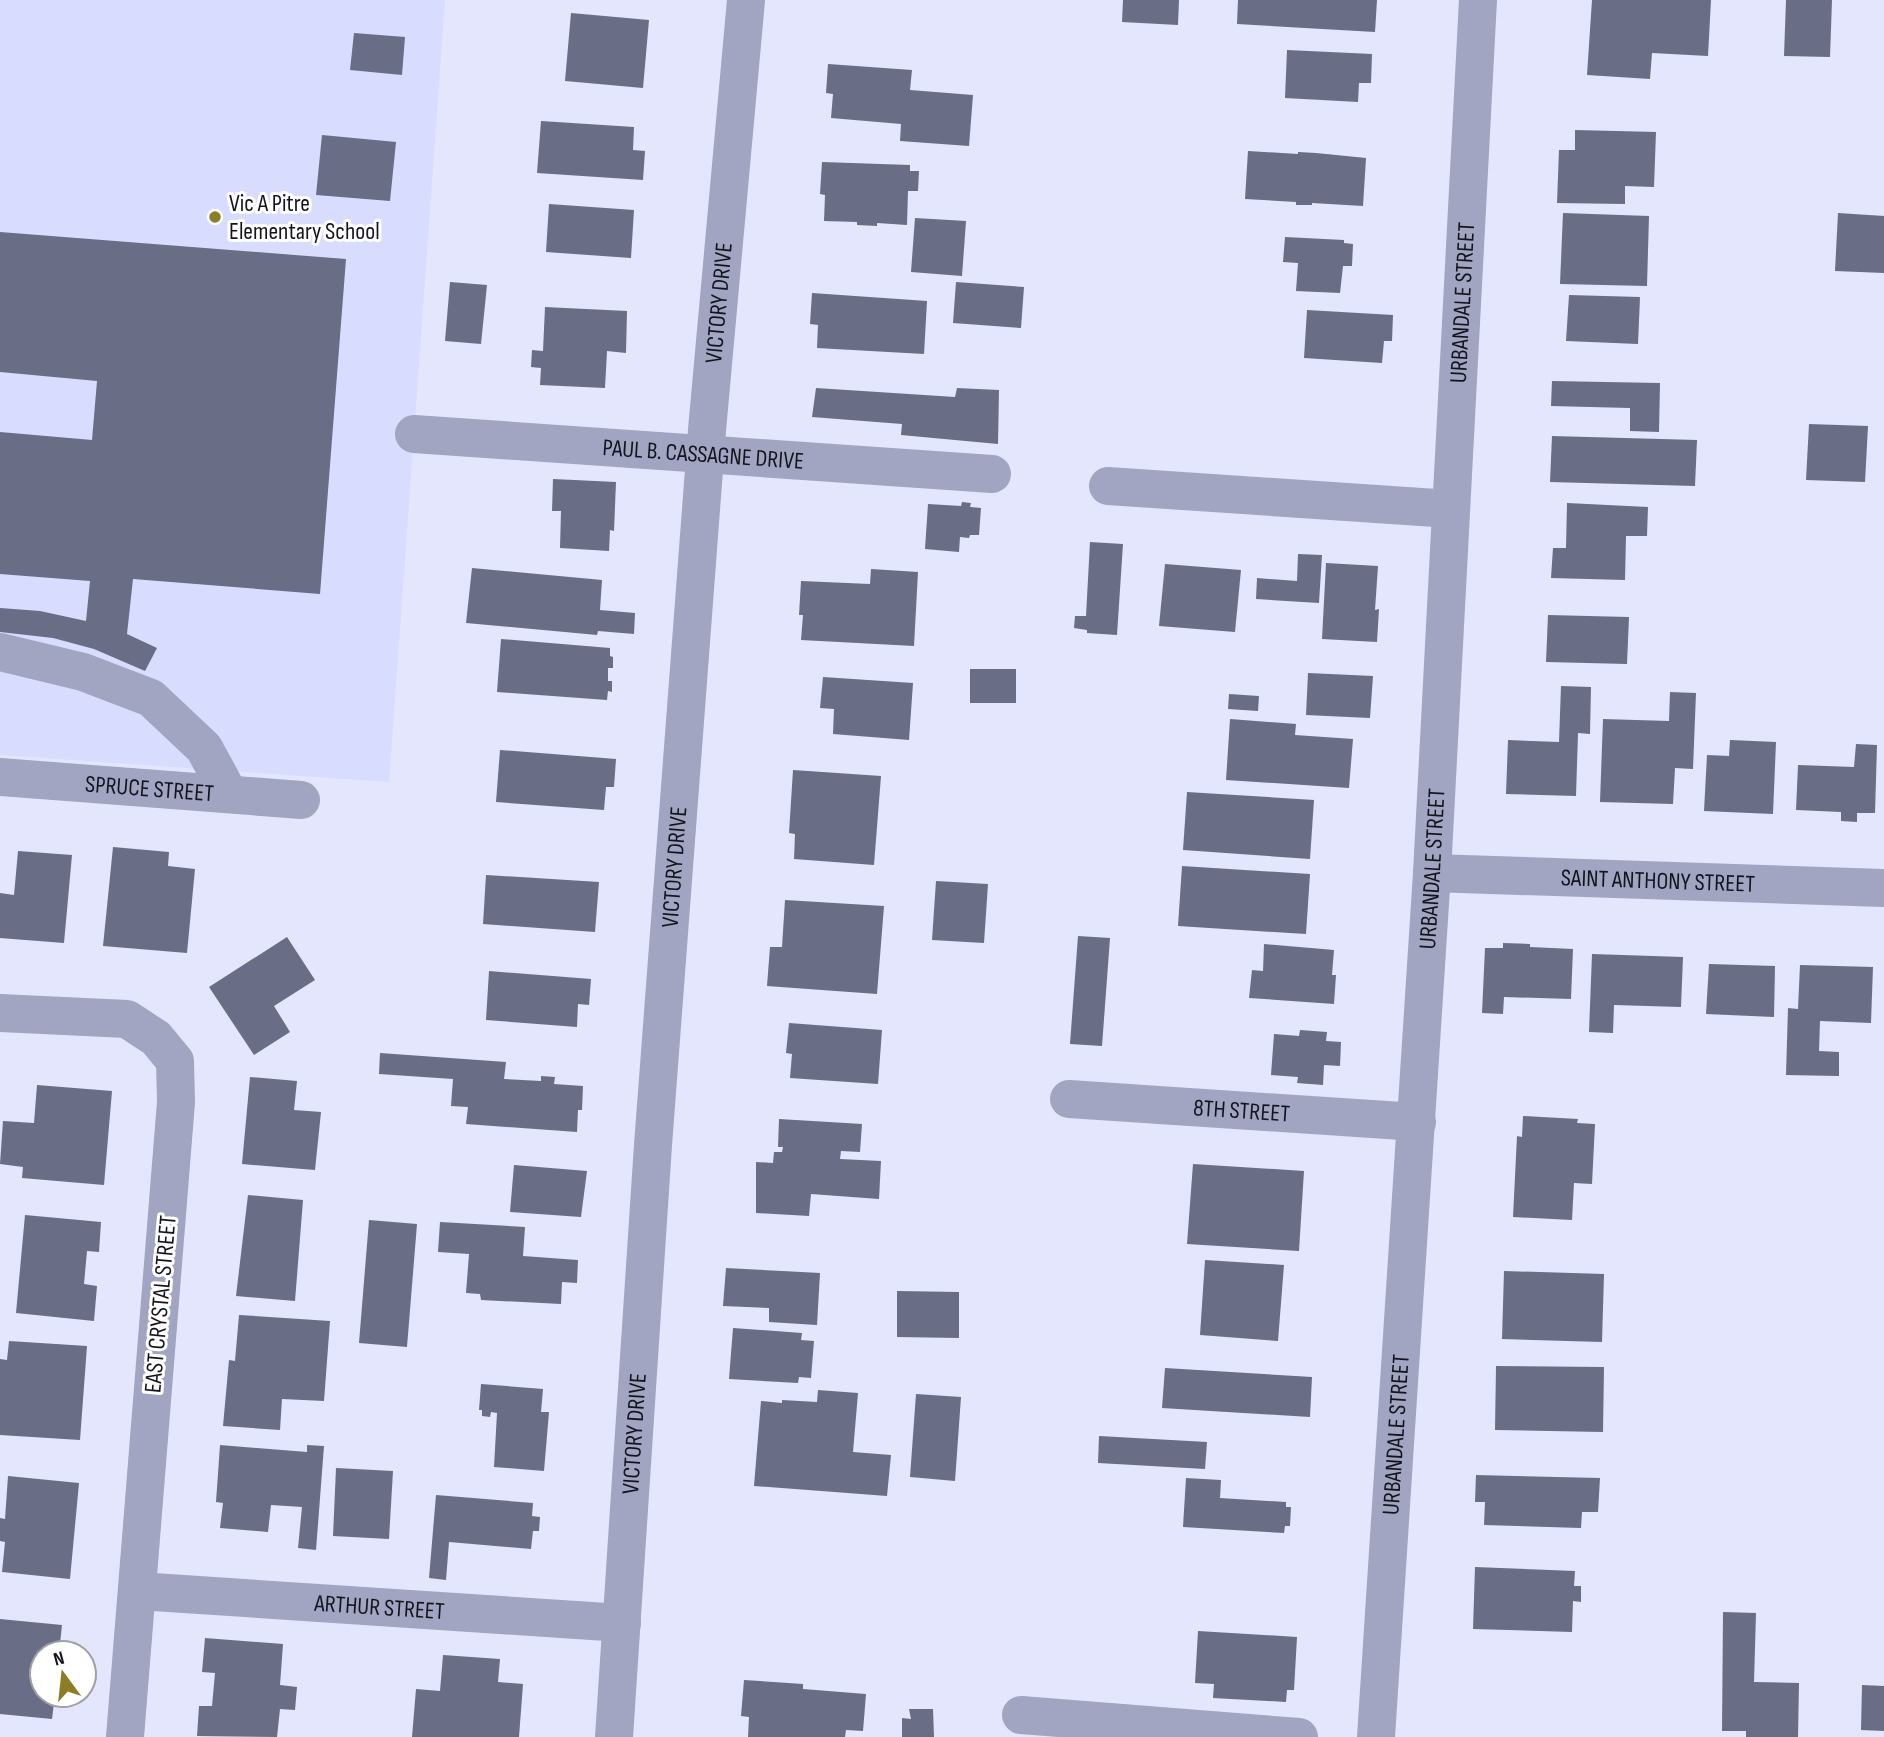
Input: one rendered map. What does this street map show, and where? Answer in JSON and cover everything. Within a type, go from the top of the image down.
[{"type":"street","name":"VICTORY DRIVE","points":[[614,1737],[653,1144],[706,456],[746,0]]},
{"type":"street","name":"URBANDALE STREET","points":[[1377,1737],[1433,873],[1478,0]]},
{"type":"street","name":"PAUL B. CASSAGNE DRIVE","points":[[414,434],[992,474]]},
{"type":"street","points":[[1108,486],[1451,509]]},
{"type":"street","points":[[0,652],[83,672],[151,698],[204,748],[229,794]]},
{"type":"street","name":"SPRUCE STREET","points":[[0,777],[301,800]]},
{"type":"street","name":"SAINT ANTHONY STREET","points":[[1433,873],[1884,888]]},
{"type":"street","name":"EAST CRYSTAL STREET","points":[[0,1013],[127,1019],[156,1038],[175,1061],[176,1101],[125,1737]]},
{"type":"street","name":"8TH STREET","points":[[1069,1099],[1417,1122]]},
{"type":"street","name":"ARTHUR STREET","points":[[138,1591],[622,1623]]},
{"type":"street","points":[[1021,1715],[1299,1737]]},
{"type":"shaded area","name":"Vic A Pitre Elementary School","points":[[0,0],[445,0],[389,782],[0,755]]},
{"type":"building","points":[[1123,0],[1179,0],[1178,25],[1122,22]]},
{"type":"building","points":[[1238,0],[1377,0],[1375,32],[1237,24]]},
{"type":"building","points":[[1592,0],[1711,0],[1708,56],[1652,53],[1650,79],[1587,75]]},
{"type":"building","points":[[1786,0],[1832,0],[1830,57],[1784,56]]},
{"type":"building","points":[[571,13],[649,20],[643,88],[565,81]]},
{"type":"building","points":[[354,33],[405,37],[402,75],[350,70]]},
{"type":"building","points":[[1287,50],[1372,54],[1371,83],[1359,83],[1358,102],[1285,98]]},
{"type":"building","points":[[828,64],[912,70],[910,90],[973,95],[969,146],[900,141],[901,124],[831,118],[833,94],[826,93]]},
{"type":"building","points":[[541,121],[634,127],[633,150],[645,151],[643,180],[537,173]]},
{"type":"building","points":[[1575,130],[1656,132],[1654,187],[1625,186],[1625,204],[1557,203],[1559,150],[1575,150]]},
{"type":"building","points":[[322,135],[396,142],[390,201],[316,195]]},
{"type":"building","points":[[1248,151],[1366,158],[1363,206],[1312,203],[1296,205],[1296,202],[1245,199]]},
{"type":"building","points":[[822,162],[910,165],[910,171],[919,171],[918,191],[908,191],[907,225],[877,223],[877,226],[857,225],[857,222],[824,221],[825,195],[820,194]]},
{"type":"building","points":[[549,204],[634,210],[631,258],[546,252]]},
{"type":"building","points":[[1563,213],[1649,216],[1647,286],[1560,284]]},
{"type":"building","points":[[1838,213],[1884,216],[1884,273],[1835,271]]},
{"type":"building","points":[[915,218],[966,221],[962,276],[911,272]]},
{"type":"building","points":[[0,232],[346,259],[320,594],[133,579],[127,634],[157,648],[145,671],[94,649],[53,638],[0,632],[0,608],[40,611],[86,621],[90,581],[0,574],[0,432],[92,440],[97,381],[0,372]]},
{"type":"building","points":[[1285,237],[1344,240],[1344,243],[1353,244],[1352,266],[1343,266],[1340,293],[1296,291],[1298,263],[1283,262]]},
{"type":"building","points":[[450,282],[487,285],[481,344],[445,341]]},
{"type":"building","points":[[956,282],[1024,287],[1021,328],[953,323]]},
{"type":"building","points":[[812,293],[927,301],[924,354],[817,348],[818,325],[810,324]]},
{"type":"building","points":[[1569,295],[1640,297],[1638,344],[1566,341]]},
{"type":"building","points":[[545,307],[627,311],[626,353],[607,351],[605,388],[540,385],[541,368],[531,367],[532,350],[543,351]]},
{"type":"building","points":[[1307,310],[1393,315],[1392,341],[1384,341],[1382,363],[1304,358]]},
{"type":"building","points":[[1552,381],[1660,383],[1659,432],[1630,431],[1630,408],[1551,406]]},
{"type":"building","points":[[816,388],[955,397],[957,388],[999,390],[998,444],[901,435],[902,424],[812,417]]},
{"type":"building","points":[[1809,424],[1868,426],[1865,482],[1806,480]]},
{"type":"building","points":[[1552,436],[1697,440],[1695,486],[1550,482]]},
{"type":"building","points":[[553,479],[616,482],[614,531],[610,530],[609,551],[560,548],[561,511],[552,511]]},
{"type":"building","points":[[962,502],[971,503],[970,507],[981,508],[979,535],[960,537],[959,552],[925,549],[928,504],[961,506]]},
{"type":"building","points":[[1567,503],[1648,507],[1647,536],[1626,536],[1625,580],[1551,578],[1553,548],[1566,548]]},
{"type":"building","points":[[1090,542],[1123,544],[1117,635],[1087,633],[1087,630],[1074,628],[1075,616],[1086,616]]},
{"type":"building","points":[[1298,554],[1322,555],[1319,603],[1256,599],[1257,578],[1297,581]]},
{"type":"building","points":[[1326,563],[1378,566],[1375,610],[1379,609],[1377,642],[1322,639]]},
{"type":"building","points":[[1165,564],[1241,570],[1235,632],[1159,626]]},
{"type":"building","points":[[472,568],[602,580],[600,610],[635,613],[634,634],[598,631],[597,635],[466,623]]},
{"type":"building","points":[[871,569],[918,572],[914,646],[801,640],[801,581],[870,584]]},
{"type":"building","points":[[1548,615],[1629,617],[1627,664],[1546,662]]},
{"type":"building","points":[[501,639],[610,648],[613,668],[608,668],[608,681],[612,681],[612,692],[608,691],[607,700],[497,692]]},
{"type":"building","points":[[970,669],[1016,669],[1016,703],[970,703]]},
{"type":"building","points":[[1308,673],[1373,676],[1370,718],[1306,715]]},
{"type":"building","points":[[823,677],[913,683],[909,740],[833,734],[834,709],[820,708]]},
{"type":"building","points":[[1561,686],[1591,687],[1590,734],[1578,733],[1576,796],[1506,794],[1508,740],[1559,742]]},
{"type":"building","points":[[1670,692],[1696,693],[1693,769],[1675,768],[1673,804],[1600,802],[1603,719],[1669,721]]},
{"type":"building","points":[[1229,694],[1259,696],[1258,711],[1228,709]]},
{"type":"building","points":[[1230,719],[1296,724],[1295,735],[1353,739],[1349,788],[1226,780]]},
{"type":"building","points":[[1730,740],[1776,742],[1773,814],[1704,811],[1707,755],[1729,756]]},
{"type":"building","points":[[1856,744],[1877,745],[1875,813],[1857,813],[1857,822],[1841,821],[1841,812],[1796,810],[1798,765],[1854,767]]},
{"type":"building","points":[[500,750],[616,759],[614,787],[606,787],[604,810],[496,802]]},
{"type":"building","points":[[793,770],[881,776],[874,865],[794,859],[795,834],[789,833]]},
{"type":"building","points":[[1187,792],[1314,800],[1310,859],[1183,850]]},
{"type":"building","points":[[113,847],[169,852],[168,866],[195,869],[187,953],[103,946]]},
{"type":"building","points":[[18,851],[72,855],[64,943],[0,938],[0,893],[14,895]]},
{"type":"building","points":[[1182,866],[1310,874],[1306,934],[1178,926]]},
{"type":"building","points":[[486,875],[599,882],[595,932],[483,924]]},
{"type":"building","points":[[936,881],[988,884],[984,943],[932,940]]},
{"type":"building","points":[[785,900],[884,906],[877,994],[767,986],[770,947],[782,947]]},
{"type":"building","points":[[1078,936],[1110,938],[1102,1046],[1070,1044]]},
{"type":"building","points":[[287,937],[315,980],[274,1006],[290,1032],[254,1055],[209,987]]},
{"type":"building","points":[[1503,943],[1573,949],[1571,999],[1504,997],[1503,1014],[1482,1013],[1485,948],[1503,948]]},
{"type":"building","points":[[1264,944],[1334,950],[1334,1004],[1249,998],[1252,970],[1263,971]]},
{"type":"building","points":[[1592,954],[1683,957],[1681,1007],[1614,1005],[1613,1033],[1589,1032]]},
{"type":"building","points":[[1709,964],[1775,966],[1774,1017],[1706,1014]]},
{"type":"building","points":[[1800,965],[1873,967],[1871,1023],[1820,1021],[1819,1051],[1839,1052],[1839,1076],[1786,1075],[1788,1008],[1798,1009]]},
{"type":"building","points":[[489,971],[591,979],[589,1005],[578,1004],[577,1027],[486,1020]]},
{"type":"building","points":[[789,1023],[882,1030],[878,1084],[790,1078],[792,1054],[786,1053]]},
{"type":"building","points":[[1300,1030],[1327,1032],[1326,1041],[1341,1042],[1340,1066],[1324,1065],[1323,1085],[1297,1083],[1298,1077],[1271,1075],[1274,1034],[1299,1036]]},
{"type":"building","points":[[380,1053],[506,1062],[504,1079],[541,1081],[541,1076],[555,1077],[554,1084],[583,1086],[582,1110],[578,1110],[577,1132],[466,1124],[468,1107],[451,1106],[453,1079],[379,1074]]},
{"type":"building","points":[[250,1077],[297,1081],[294,1110],[321,1112],[315,1170],[242,1164]]},
{"type":"building","points":[[37,1085],[112,1091],[104,1185],[22,1178],[23,1167],[0,1164],[3,1121],[34,1123]]},
{"type":"building","points":[[1523,1116],[1578,1119],[1577,1123],[1595,1124],[1592,1184],[1574,1183],[1572,1220],[1513,1217],[1517,1136],[1522,1137]]},
{"type":"building","points":[[779,1119],[862,1124],[860,1152],[841,1151],[840,1159],[881,1161],[879,1199],[811,1194],[809,1216],[756,1213],[756,1162],[773,1163],[774,1152],[782,1152],[783,1147],[778,1147]]},
{"type":"building","points":[[1193,1164],[1304,1171],[1299,1251],[1187,1244]]},
{"type":"building","points":[[514,1165],[587,1171],[581,1217],[510,1212]]},
{"type":"building","points":[[248,1195],[303,1200],[295,1301],[236,1296]]},
{"type":"building","points":[[25,1215],[101,1222],[99,1252],[87,1251],[84,1284],[97,1286],[94,1321],[16,1313]]},
{"type":"building","points":[[369,1220],[417,1224],[407,1347],[359,1343]]},
{"type":"building","points":[[440,1222],[525,1227],[523,1256],[578,1260],[577,1283],[562,1282],[561,1304],[481,1300],[480,1294],[466,1293],[469,1254],[438,1252]]},
{"type":"building","points":[[1205,1260],[1284,1265],[1278,1341],[1200,1335]]},
{"type":"building","points":[[726,1268],[820,1273],[817,1325],[769,1322],[769,1308],[723,1306]]},
{"type":"building","points":[[1504,1271],[1604,1274],[1602,1342],[1502,1339]]},
{"type":"building","points":[[897,1291],[959,1292],[959,1338],[897,1337]]},
{"type":"building","points":[[239,1315],[330,1321],[324,1401],[282,1399],[280,1430],[223,1426],[229,1360],[235,1361]]},
{"type":"building","points":[[733,1328],[802,1333],[801,1340],[814,1341],[811,1378],[799,1377],[798,1383],[729,1379]]},
{"type":"building","points":[[9,1341],[87,1346],[80,1440],[0,1435],[0,1359],[7,1360]]},
{"type":"building","points":[[1496,1366],[1604,1367],[1603,1432],[1495,1430]]},
{"type":"building","points":[[1165,1368],[1312,1377],[1310,1417],[1162,1408]]},
{"type":"building","points":[[481,1384],[543,1389],[541,1412],[549,1412],[544,1471],[494,1467],[497,1413],[491,1412],[490,1417],[482,1416],[482,1410],[479,1410]]},
{"type":"building","points":[[818,1390],[858,1393],[853,1452],[891,1455],[887,1496],[754,1486],[761,1401],[817,1402]]},
{"type":"building","points":[[916,1394],[961,1397],[955,1481],[910,1477]]},
{"type":"building","points":[[1099,1436],[1207,1442],[1205,1469],[1098,1463]]},
{"type":"building","points":[[220,1445],[307,1452],[307,1445],[324,1446],[316,1550],[298,1548],[302,1507],[271,1505],[268,1532],[220,1528],[223,1503],[216,1502]]},
{"type":"building","points":[[336,1468],[393,1471],[389,1539],[333,1536]]},
{"type":"building","points":[[1476,1475],[1600,1478],[1598,1512],[1582,1512],[1581,1528],[1484,1525],[1485,1502],[1475,1502]]},
{"type":"building","points":[[8,1476],[79,1483],[70,1579],[2,1572],[5,1542],[0,1541],[0,1518],[5,1519]]},
{"type":"building","points":[[1186,1478],[1221,1480],[1220,1498],[1286,1502],[1286,1507],[1291,1507],[1290,1526],[1285,1526],[1284,1533],[1183,1527]]},
{"type":"building","points":[[436,1495],[533,1503],[532,1516],[540,1517],[539,1531],[533,1531],[531,1549],[449,1542],[446,1580],[429,1578]]},
{"type":"building","points":[[1475,1567],[1575,1571],[1574,1586],[1581,1586],[1581,1602],[1573,1601],[1572,1632],[1473,1629]]},
{"type":"building","points":[[1723,1612],[1756,1613],[1754,1682],[1799,1683],[1798,1737],[1746,1737],[1746,1731],[1722,1731]]},
{"type":"building","points":[[0,1619],[62,1625],[60,1639],[28,1639],[28,1709],[53,1709],[52,1719],[0,1714]]},
{"type":"building","points":[[1198,1631],[1297,1637],[1294,1690],[1287,1690],[1286,1702],[1213,1698],[1214,1684],[1195,1683]]},
{"type":"building","points":[[205,1638],[283,1644],[280,1685],[297,1687],[295,1710],[280,1709],[277,1737],[197,1736],[199,1706],[212,1706],[215,1673],[202,1672]]},
{"type":"building","points":[[443,1655],[500,1659],[498,1682],[523,1684],[519,1737],[412,1737],[416,1689],[440,1691]]},
{"type":"building","points":[[744,1680],[803,1684],[803,1689],[866,1694],[863,1731],[846,1730],[845,1737],[748,1737],[749,1717],[741,1716]]},
{"type":"building","points":[[1862,1685],[1884,1686],[1884,1731],[1861,1730]]},
{"type":"building","points":[[909,1709],[933,1709],[934,1737],[902,1737],[902,1718],[911,1719]]},
{"type":"place","name":"Vic A Pitre Elementary School","points":[[215,217]]}]
